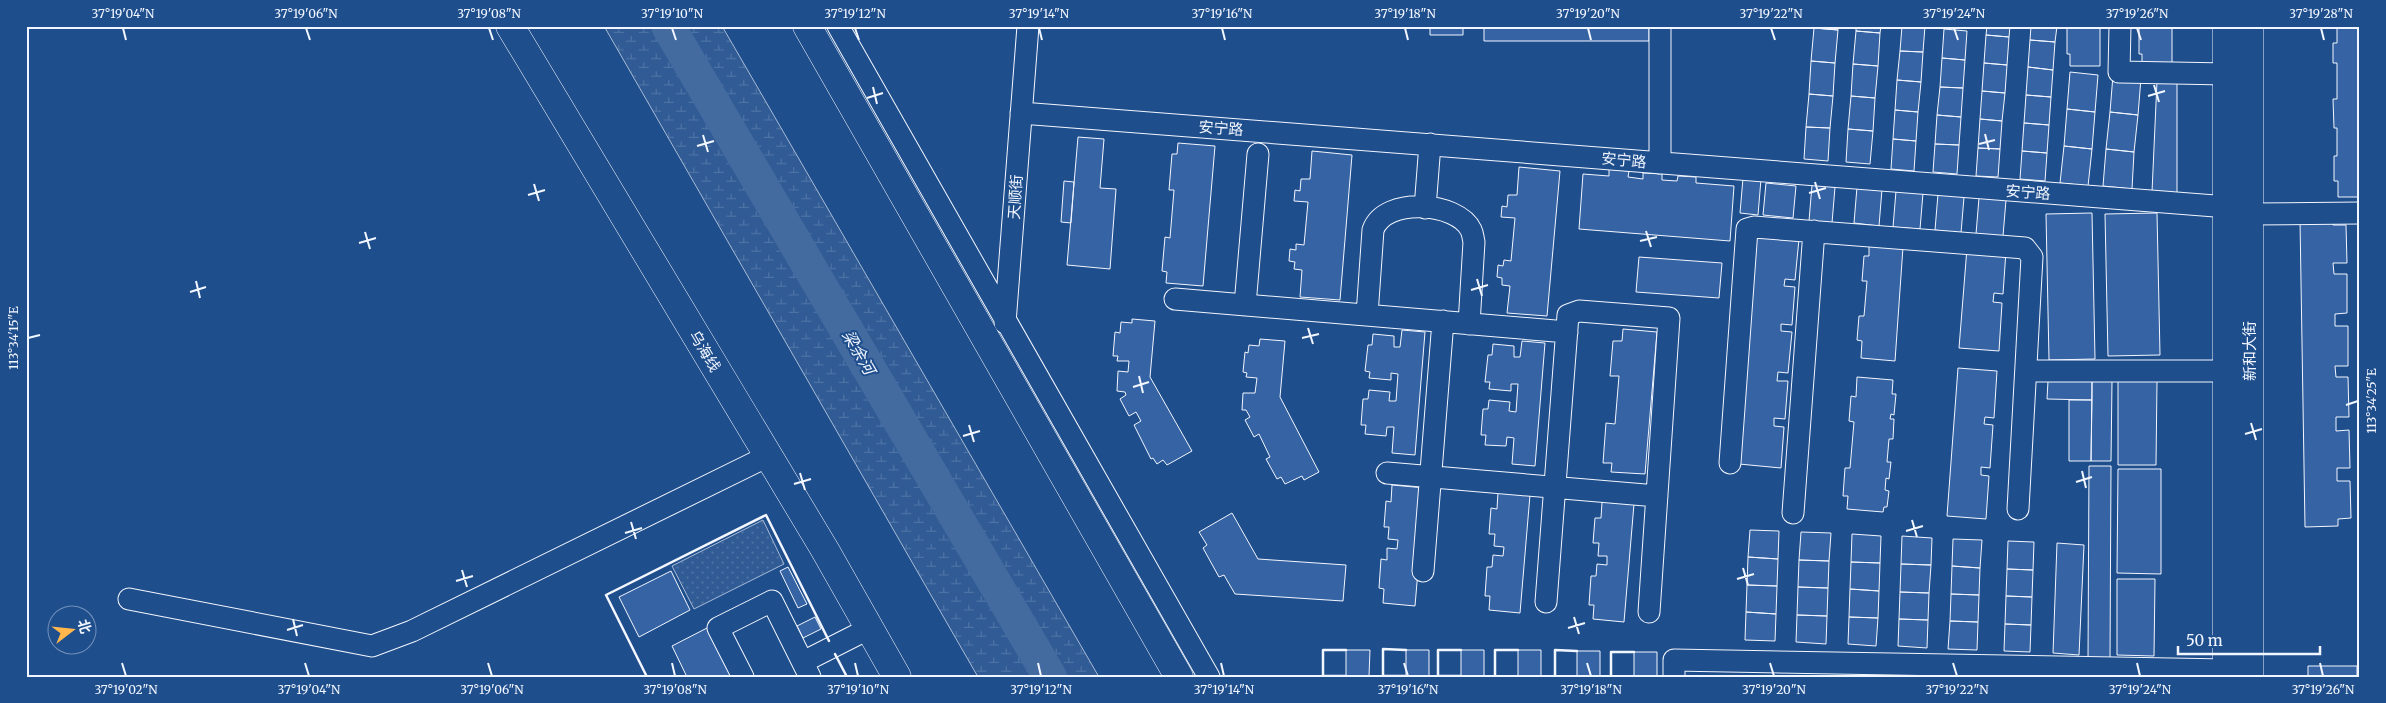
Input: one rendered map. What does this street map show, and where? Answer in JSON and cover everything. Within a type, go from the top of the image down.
[{"type":"main road","name":"乌海线","points":[[510,26],[898,677]]},
{"type":"main road","points":[[807,26],[1178,677]]},
{"type":"main road","name":"新和大街","points":[[2228,26],[2228,74],[2238,211],[2234,675]]},
{"type":"main road","name":"新和大街","points":[[2234,675],[2227,371],[2249,26]]},
{"type":"street","points":[[838,26],[1209,677]]},
{"type":"street","name":"天顺街","points":[[1001,368],[1028,26]]},
{"type":"street","points":[[1660,26],[1660,163]]},
{"type":"street","points":[[2120,26],[2119,72],[2228,74]]},
{"type":"street","name":"安宁路","points":[[1021,113],[1430,144],[2238,211],[2360,213]]},
{"type":"street","points":[[1425,208],[1430,144]]},
{"type":"street","points":[[1246,304],[1258,154]]},
{"type":"street","points":[[1367,315],[1375,224],[1389,211],[1401,208],[1440,209],[1454,216],[1471,229],[1474,242],[1469,324]]},
{"type":"street","points":[[1730,463],[1747,229],[1754,227],[1814,231],[2025,248],[2032,257],[2018,509]]},
{"type":"street","points":[[1793,513],[1814,231]]},
{"type":"street","points":[[1175,299],[1567,332]]},
{"type":"street","points":[[1546,602],[1568,315],[1579,311],[1668,318],[1649,612]]},
{"type":"street","points":[[1423,571],[1444,322]]},
{"type":"street","points":[[2026,371],[2227,371]]},
{"type":"street","points":[[129,599],[372,646],[412,631],[768,456]]},
{"type":"street","points":[[1387,473],[1657,496]]},
{"type":"street","points":[[743,677],[718,628],[772,601],[806,669],[870,628]]},
{"type":"street","points":[[1674,677],[1674,660],[2234,675]]},
{"type":"green space","points":[[604,26],[722,26],[1099,677],[978,677]]},
{"type":"green space","points":[[763,520],[784,564],[694,609],[672,566]]},
{"type":"building","points":[[1430,26],[1463,26],[1463,35],[1430,35]]},
{"type":"building","points":[[1484,26],[1649,26],[1649,41],[1484,41]]},
{"type":"building","points":[[1814,26],[1838,26],[1838,30],[1814,28]]},
{"type":"building","points":[[1856,26],[1881,26],[1880,33],[1856,31]]},
{"type":"building","points":[[1902,26],[1925,26],[1923,52],[1900,51]]},
{"type":"building","points":[[1987,26],[2010,26],[2009,37],[1986,35]]},
{"type":"building","points":[[2031,26],[2057,26],[2055,42],[2030,40]]},
{"type":"building","points":[[2067,26],[2100,26],[2100,66],[2070,66],[2070,54],[2067,54]]},
{"type":"building","points":[[2139,26],[2172,26],[2172,67],[2142,67],[2142,54],[2139,54]]},
{"type":"building","points":[[1814,28],[1838,30],[1835,63],[1811,61]]},
{"type":"building","points":[[2337,28],[2360,28],[2360,197],[2338,197],[2338,181],[2334,181],[2334,156],[2337,156],[2337,128],[2334,128],[2333,99],[2337,99],[2337,63],[2333,63],[2333,43],[2337,43]]},
{"type":"building","points":[[1944,29],[1967,31],[1965,60],[1942,58]]},
{"type":"building","points":[[1856,31],[1880,33],[1878,66],[1853,64]]},
{"type":"building","points":[[1986,35],[2009,37],[2007,65],[1984,63]]},
{"type":"building","points":[[2030,40],[2055,42],[2053,70],[2028,67]]},
{"type":"building","points":[[1900,51],[1923,52],[1921,82],[1897,80]]},
{"type":"building","points":[[1942,58],[1965,60],[1963,88],[1940,87]]},
{"type":"building","points":[[1811,61],[1835,63],[1833,96],[1809,94]]},
{"type":"building","points":[[1984,63],[2007,65],[2005,93],[1982,91]]},
{"type":"building","points":[[1853,64],[1878,66],[1875,98],[1851,96]]},
{"type":"building","points":[[2028,67],[2053,70],[2051,97],[2026,95]]},
{"type":"building","points":[[2070,72],[2098,75],[2095,112],[2067,109]]},
{"type":"building","points":[[2113,75],[2141,78],[2138,115],[2110,112]]},
{"type":"building","points":[[1897,80],[1921,82],[1918,112],[1895,110]]},
{"type":"building","points":[[2157,81],[2177,81],[2177,193],[2152,192]]},
{"type":"building","points":[[1940,87],[1963,88],[1961,117],[1937,115]]},
{"type":"building","points":[[1982,91],[2005,93],[2002,121],[1980,119]]},
{"type":"building","points":[[1809,94],[1833,96],[1830,128],[1806,127]]},
{"type":"building","points":[[2026,95],[2051,97],[2049,125],[2024,123]]},
{"type":"building","points":[[1851,96],[1875,98],[1873,131],[1848,129]]},
{"type":"building","points":[[2067,109],[2095,112],[2092,149],[2064,146]]},
{"type":"building","points":[[1895,110],[1918,112],[1916,141],[1893,139]]},
{"type":"building","points":[[2110,112],[2138,115],[2134,152],[2106,149]]},
{"type":"building","points":[[1937,115],[1961,117],[1959,145],[1935,144]]},
{"type":"building","points":[[1980,119],[2002,121],[2000,149],[1978,148]]},
{"type":"building","points":[[2024,123],[2049,125],[2047,153],[2022,151]]},
{"type":"building","points":[[1806,127],[1830,128],[1828,161],[1804,159]]},
{"type":"building","points":[[1848,129],[1873,131],[1870,164],[1846,162]]},
{"type":"building","points":[[1078,137],[1104,139],[1100,188],[1116,189],[1110,269],[1067,265]]},
{"type":"building","points":[[1893,139],[1916,141],[1914,171],[1891,169]]},
{"type":"building","points":[[1178,143],[1215,146],[1203,286],[1166,283],[1167,272],[1162,271],[1165,237],[1170,238],[1174,190],[1169,190],[1172,154],[1177,154]]},
{"type":"building","points":[[1935,144],[1959,145],[1957,174],[1933,172]]},
{"type":"building","points":[[2064,146],[2092,149],[2088,186],[2060,183]]},
{"type":"building","points":[[1978,148],[2000,149],[1998,177],[1976,176]]},
{"type":"building","points":[[2106,149],[2134,152],[2132,189],[2103,186]]},
{"type":"building","points":[[1312,151],[1352,155],[1340,300],[1300,297],[1302,270],[1294,269],[1295,262],[1289,261],[1290,249],[1296,250],[1296,244],[1304,245],[1308,202],[1294,201],[1295,190],[1300,191],[1301,179],[1310,179]]},
{"type":"building","points":[[2022,151],[2047,153],[2045,181],[2020,179]]},
{"type":"building","points":[[1519,167],[1560,171],[1547,316],[1507,313],[1510,286],[1502,285],[1502,278],[1497,277],[1498,265],[1503,266],[1504,260],[1511,261],[1515,218],[1501,217],[1502,206],[1507,207],[1508,195],[1517,195]]},
{"type":"building","points":[[1609,169],[1629,171],[1628,177],[1643,179],[1643,173],[1662,174],[1662,180],[1677,181],[1678,176],[1696,177],[1696,183],[1734,186],[1730,241],[1579,229],[1583,174],[1609,176]]},
{"type":"building","points":[[1743,178],[1761,179],[1758,215],[1740,213]]},
{"type":"building","points":[[1064,181],[1074,182],[1071,223],[1061,222]]},
{"type":"building","points":[[1766,183],[1796,186],[1793,218],[1763,215]]},
{"type":"building","points":[[1812,185],[1835,187],[1832,223],[1809,221]]},
{"type":"building","points":[[1857,187],[1882,189],[1879,226],[1854,223]]},
{"type":"building","points":[[1896,191],[1923,193],[1920,229],[1893,227]]},
{"type":"building","points":[[1938,194],[1964,197],[1961,233],[1935,230]]},
{"type":"building","points":[[1979,198],[2006,200],[2003,236],[1976,234]]},
{"type":"building","points":[[2092,213],[2095,359],[2049,360],[2046,214]]},
{"type":"building","points":[[2157,213],[2160,355],[2108,356],[2105,214]]},
{"type":"building","points":[[2333,219],[2333,225],[2346,225],[2347,263],[2333,263],[2334,274],[2347,274],[2347,313],[2335,314],[2335,326],[2348,326],[2348,366],[2335,366],[2336,377],[2348,377],[2349,417],[2336,417],[2336,431],[2349,430],[2350,468],[2337,468],[2337,481],[2350,481],[2351,518],[2338,519],[2338,526],[2305,527],[2300,220]]},
{"type":"building","points":[[1756,236],[1799,239],[1795,280],[1785,279],[1784,286],[1795,287],[1792,325],[1781,324],[1781,331],[1792,332],[1788,373],[1778,372],[1777,381],[1788,381],[1785,419],[1774,418],[1774,426],[1784,427],[1781,468],[1739,464]]},
{"type":"building","points":[[1869,244],[1903,247],[1895,361],[1861,358],[1862,341],[1857,340],[1859,316],[1864,316],[1867,281],[1862,281],[1864,256],[1869,256]]},
{"type":"building","points":[[1967,248],[2006,251],[2003,294],[1994,293],[1993,302],[2002,303],[1999,351],[1959,348]]},
{"type":"building","points":[[1639,257],[1722,263],[1719,298],[1636,292]]},
{"type":"building","points":[[1132,319],[1155,321],[1150,377],[1192,451],[1167,465],[1163,460],[1157,464],[1153,458],[1151,459],[1134,425],[1141,421],[1136,412],[1129,416],[1120,399],[1126,395],[1125,392],[1117,391],[1118,371],[1128,372],[1129,361],[1117,361],[1118,356],[1113,356],[1115,332],[1120,333],[1121,322],[1132,323]]},
{"type":"building","points":[[1623,329],[1657,332],[1645,474],[1611,472],[1612,463],[1603,463],[1606,423],[1615,424],[1619,376],[1610,376],[1613,341],[1622,341]]},
{"type":"building","points":[[1402,330],[1425,332],[1415,455],[1392,453],[1394,427],[1387,427],[1386,436],[1365,434],[1366,425],[1361,425],[1363,399],[1368,399],[1369,390],[1390,392],[1389,401],[1396,401],[1398,374],[1391,373],[1391,380],[1369,378],[1370,372],[1365,371],[1368,345],[1372,345],[1373,334],[1394,336],[1394,347],[1400,347]]},
{"type":"building","points":[[1260,339],[1285,341],[1280,397],[1319,472],[1304,480],[1302,476],[1285,484],[1281,477],[1277,479],[1266,459],[1270,457],[1259,434],[1254,437],[1245,420],[1250,417],[1246,410],[1242,410],[1243,393],[1255,393],[1257,378],[1246,377],[1247,373],[1243,372],[1245,352],[1248,353],[1249,345],[1259,346]]},
{"type":"building","points":[[1522,341],[1545,343],[1535,466],[1512,464],[1514,438],[1507,437],[1506,446],[1485,445],[1486,435],[1481,435],[1483,409],[1488,409],[1489,400],[1510,402],[1509,411],[1516,412],[1518,384],[1511,384],[1511,391],[1489,389],[1490,382],[1485,382],[1488,355],[1492,355],[1493,344],[1514,346],[1514,357],[1520,357]]},
{"type":"building","points":[[1958,368],[1997,371],[1994,418],[1985,417],[1984,424],[1993,425],[1990,468],[1981,467],[1981,475],[1989,476],[1986,519],[1947,516]]},
{"type":"building","points":[[1857,377],[1893,380],[1892,394],[1896,394],[1894,415],[1891,414],[1890,419],[1894,419],[1893,439],[1889,439],[1887,462],[1891,462],[1889,479],[1886,478],[1885,490],[1889,491],[1887,507],[1884,507],[1883,512],[1847,509],[1848,496],[1843,496],[1845,468],[1850,468],[1854,422],[1849,421],[1851,396],[1856,397]]},
{"type":"building","points":[[2048,381],[2092,381],[2092,400],[2047,399]]},
{"type":"building","points":[[2092,381],[2112,381],[2111,461],[2091,461]]},
{"type":"building","points":[[2118,381],[2157,381],[2156,465],[2118,465]]},
{"type":"building","points":[[2069,400],[2092,400],[2091,461],[2069,461]]},
{"type":"building","points":[[2089,466],[2111,466],[2110,660],[2088,660]]},
{"type":"building","points":[[2118,469],[2161,469],[2161,574],[2117,573]]},
{"type":"building","points":[[1392,485],[1425,488],[1415,606],[1383,603],[1384,589],[1379,588],[1381,559],[1387,560],[1387,548],[1397,549],[1398,540],[1388,539],[1389,527],[1384,527],[1386,501],[1391,502]]},
{"type":"building","points":[[1498,492],[1530,495],[1520,613],[1489,610],[1490,596],[1485,596],[1487,567],[1492,567],[1493,555],[1503,556],[1504,547],[1494,546],[1495,534],[1489,534],[1491,508],[1497,509]]},
{"type":"building","points":[[1602,502],[1634,504],[1624,622],[1593,619],[1594,605],[1589,605],[1591,576],[1596,576],[1597,564],[1607,565],[1607,556],[1598,556],[1599,543],[1593,543],[1595,518],[1601,518]]},
{"type":"building","points":[[1232,513],[1258,559],[1346,565],[1343,601],[1235,594],[1224,575],[1219,577],[1203,548],[1207,545],[1199,532]]},
{"type":"building","points":[[1750,530],[1779,531],[1778,559],[1748,557]]},
{"type":"building","points":[[1801,532],[1831,533],[1829,561],[1799,560]]},
{"type":"building","points":[[1852,534],[1881,536],[1880,563],[1851,562]]},
{"type":"building","points":[[1902,536],[1932,538],[1931,565],[1901,564]]},
{"type":"building","points":[[1953,539],[1982,540],[1980,568],[1952,566]]},
{"type":"building","points":[[2008,541],[2034,542],[2033,570],[2007,569]]},
{"type":"building","points":[[2057,543],[2084,545],[2079,655],[2053,653]]},
{"type":"building","points":[[1748,557],[1778,559],[1777,586],[1747,585]]},
{"type":"building","points":[[1799,560],[1829,561],[1828,588],[1798,587]]},
{"type":"building","points":[[1851,562],[1880,563],[1879,591],[1850,589]]},
{"type":"building","points":[[1901,564],[1931,565],[1929,593],[1900,592]]},
{"type":"building","points":[[1952,566],[1980,568],[1979,595],[1951,594]]},
{"type":"building","points":[[788,567],[807,604],[798,608],[780,571]]},
{"type":"building","points":[[2007,569],[2033,570],[2032,597],[2006,596]]},
{"type":"building","points":[[671,571],[690,610],[639,637],[619,597]]},
{"type":"building","points":[[2117,579],[2155,579],[2154,656],[2117,655]]},
{"type":"building","points":[[1747,585],[1777,586],[1776,614],[1746,612]]},
{"type":"building","points":[[1798,587],[1828,588],[1827,616],[1797,615]]},
{"type":"building","points":[[1850,589],[1879,591],[1878,618],[1849,617]]},
{"type":"building","points":[[1900,592],[1929,593],[1928,620],[1899,619]]},
{"type":"building","points":[[1951,594],[1979,595],[1978,622],[1950,621]]},
{"type":"building","points":[[2006,596],[2032,597],[2031,625],[2005,624]]},
{"type":"building","points":[[1746,612],[1776,614],[1775,641],[1745,640]]},
{"type":"building","points":[[1797,615],[1827,616],[1826,644],[1796,642]]},
{"type":"building","points":[[815,617],[821,629],[803,638],[797,626]]},
{"type":"building","points":[[1849,617],[1878,618],[1876,646],[1848,644]]},
{"type":"building","points":[[1899,619],[1928,620],[1927,648],[1898,646]]},
{"type":"building","points":[[1950,621],[1978,622],[1977,650],[1948,649]]},
{"type":"building","points":[[2005,624],[2031,625],[2030,652],[2004,651]]},
{"type":"building","points":[[707,628],[732,677],[687,677],[672,646]]},
{"type":"building","points":[[1346,650],[1370,650],[1369,676],[1346,676]]},
{"type":"building","points":[[1406,650],[1429,650],[1429,676],[1406,676]]},
{"type":"building","points":[[1461,650],[1484,650],[1484,676],[1461,676]]},
{"type":"building","points":[[1518,650],[1541,650],[1541,677],[1518,677]]},
{"type":"building","points":[[1577,651],[1600,651],[1600,677],[1577,677]]},
{"type":"building","points":[[1634,652],[1657,652],[1657,677],[1634,677]]},
{"type":"building","points":[[2308,666],[2357,666],[2357,677],[2308,677]]},
{"type":"waterway","name":"梁余河","points":[[668,26],[1050,677]]},
{"type":"wall","points":[[647,677],[606,595],[766,515],[829,641]]},
{"type":"wall","points":[[1383,677],[1383,649],[1406,650]]},
{"type":"wall","points":[[1323,677],[1323,650],[1346,650]]},
{"type":"wall","points":[[1438,677],[1438,650],[1461,650]]},
{"type":"wall","points":[[1495,677],[1495,650],[1518,650]]},
{"type":"wall","points":[[1555,677],[1555,650],[1577,651]]},
{"type":"wall","points":[[1611,677],[1611,652],[1634,652]]},
{"type":"wall","points":[[835,654],[847,677]]},
{"type":"wall","points":[[1323,676],[1346,676]]},
{"type":"wall","points":[[1383,676],[1406,676]]},
{"type":"wall","points":[[1438,676],[1461,676]]},
{"type":"wall","points":[[1495,677],[1518,677]]},
{"type":"wall","points":[[1555,677],[1564,677]]}]
